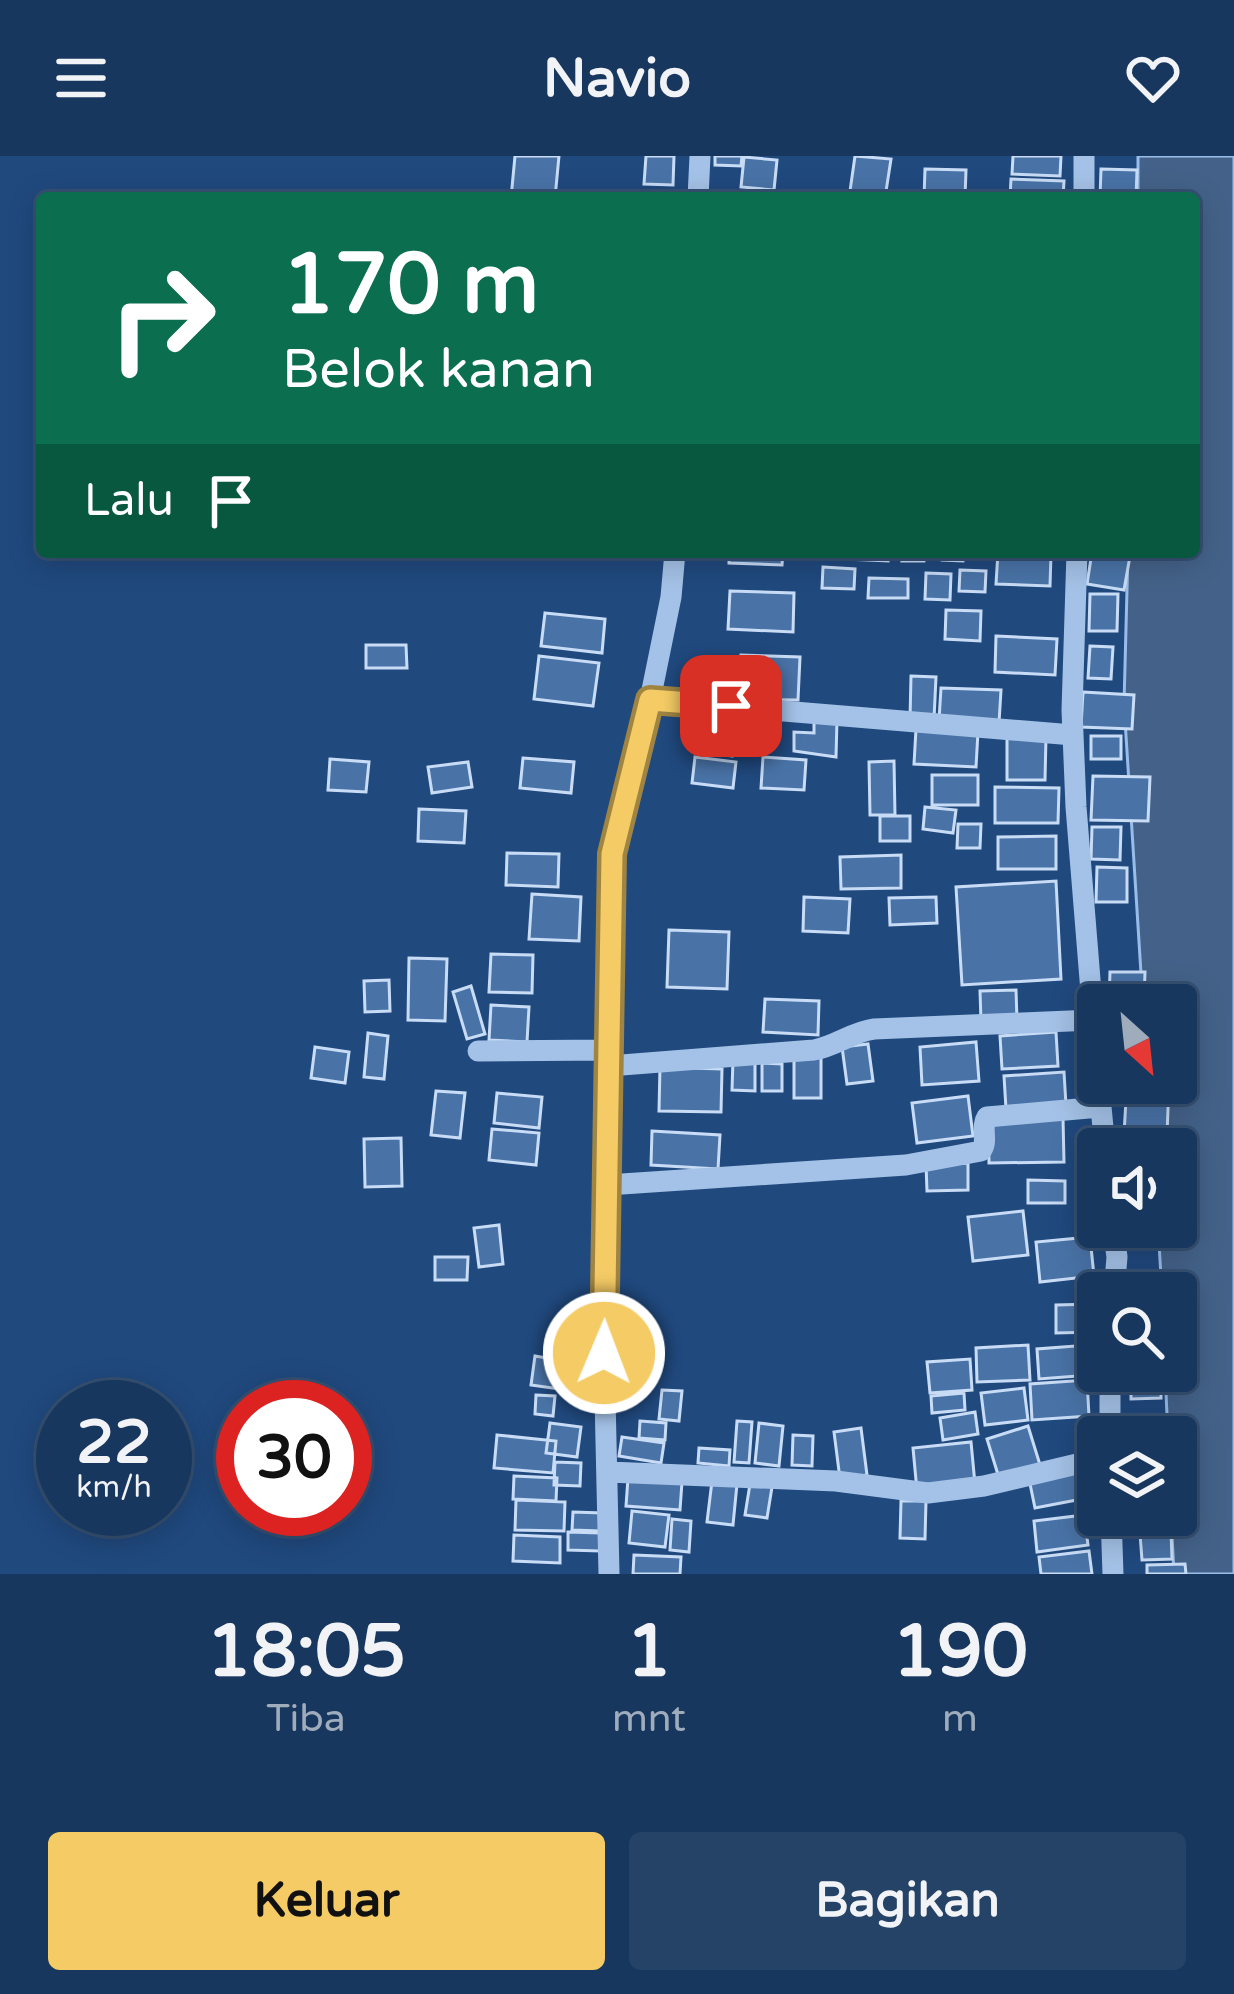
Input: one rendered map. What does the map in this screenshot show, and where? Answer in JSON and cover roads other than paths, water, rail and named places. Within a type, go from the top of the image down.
[{"type":"street","points":[[698,192],[700,156]]},
{"type":"street","points":[[1084,156],[1084,192]]},
{"type":"street","points":[[609,1574],[604,1353],[612,854],[650,700],[674,558]]},
{"type":"street","points":[[1077,558],[1073,735],[1090,984]]},
{"type":"street","points":[[650,700],[1073,735]]},
{"type":"street","points":[[478,1051],[609,1058],[814,1050],[874,1029],[1077,1021]]},
{"type":"street","points":[[1100,1104],[1102,1128]]},
{"type":"street","points":[[607,1185],[920,1163],[981,1151],[987,1118],[1100,1107]]},
{"type":"street","points":[[608,1472],[836,1480],[928,1493],[984,1486],[1077,1464]]},
{"type":"street","points":[[1112,1536],[1113,1574]]},
{"type":"water","points":[[1138,156],[1234,156],[1234,1574],[1174,1574],[1172,1536],[1197,1536],[1197,1416],[1167,1416],[1166,1392],[1197,1392],[1197,1272],[1161,1272],[1159,1248],[1197,1248],[1197,1128],[1151,1128],[1150,1104],[1197,1104],[1197,984],[1142,984],[1124,704],[1128,558],[1200,558],[1200,192],[1138,192]]}]
